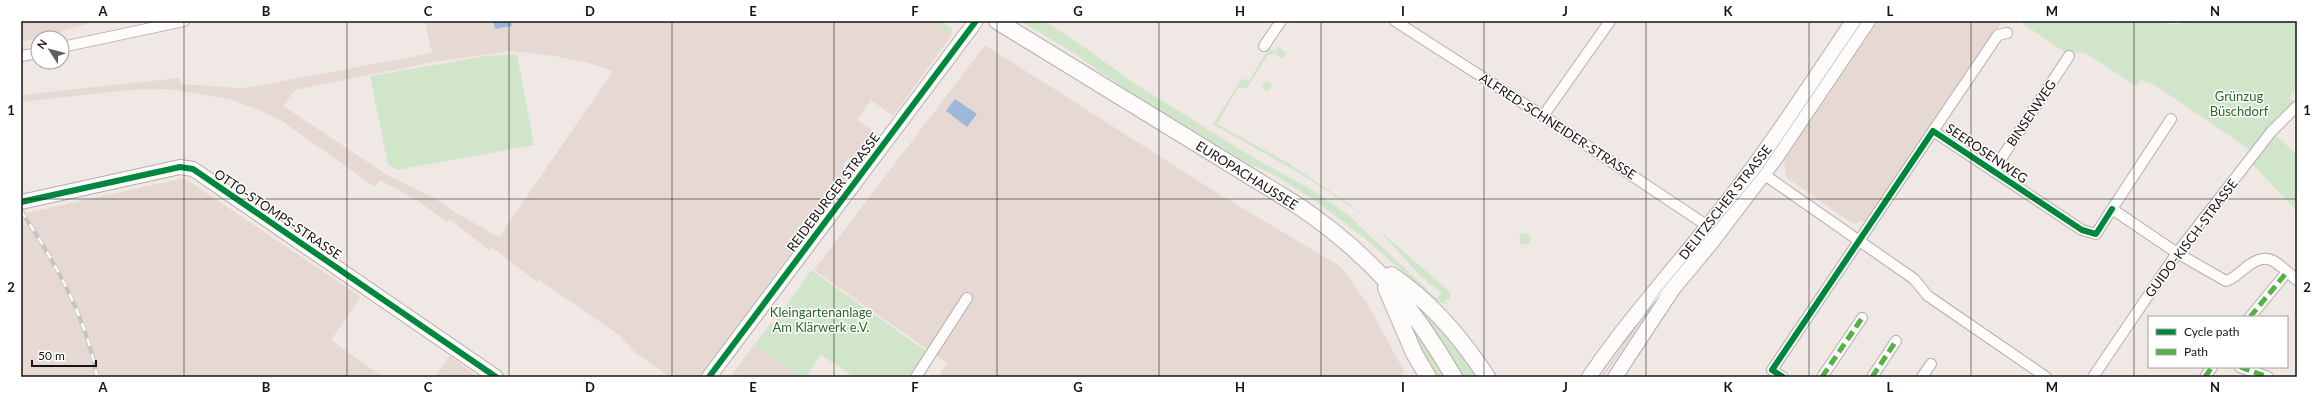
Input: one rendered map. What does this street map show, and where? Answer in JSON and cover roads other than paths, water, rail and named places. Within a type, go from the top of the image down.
[{"type":"main road","name":"EUROPACHAUSSEE","points":[[997,21],[1297,205],[1338,234],[1369,261],[1409,306],[1454,377]]},
{"type":"main road","points":[[1369,261],[1389,294],[1412,348],[1428,377]]},
{"type":"main road","points":[[1369,261],[1398,279],[1426,304],[1460,341],[1486,377]]},
{"type":"street","points":[[70,45],[184,21]]},
{"type":"street","name":"REIDEBURGER STRASSE","points":[[709,377],[854,180],[976,21]]},
{"type":"street","points":[[1264,46],[1281,21]]},
{"type":"street","name":"ALFRED-SCHNEIDER-STRASSE","points":[[1395,21],[1542,116],[1713,230]]},
{"type":"street","points":[[1542,116],[1610,21]]},
{"type":"street","name":"DELITZSCHER STRASSE","points":[[1758,171],[1853,21]]},
{"type":"street","name":"DELITZSCHER STRASSE","points":[[1615,377],[1713,230],[1868,21]]},
{"type":"street","points":[[1933,131],[1998,35],[2007,33]]},
{"type":"street","name":"BINSENWEG","points":[[1993,171],[2069,56]]},
{"type":"street","name":"GUIDO-KISCH-STRASSE","points":[[2093,377],[2177,253],[2271,132],[2297,106]]},
{"type":"street","points":[[2171,119],[2112,209],[2177,253],[2226,281],[2233,279],[2256,259],[2272,260],[2297,280]]},
{"type":"street","name":"SEEROSENWEG","points":[[1770,373],[1933,131],[2082,230],[2096,234],[2112,209]]},
{"type":"street","name":"OTTO-STOMPS-STRASSE","points":[[21,202],[180,167],[193,169],[496,377]]},
{"type":"street","points":[[1758,171],[1914,279],[1928,296],[2046,377]]},
{"type":"street","name":"DELITZSCHER STRASSE","points":[[1589,377],[1616,337],[1713,230]]},
{"type":"street","points":[[2251,316],[2287,272]]},
{"type":"street","points":[[916,377],[967,298]]},
{"type":"street","points":[[1822,377],[1862,318]]},
{"type":"street","points":[[1872,377],[1896,341]]},
{"type":"street","points":[[1922,377],[1931,364]]},
{"type":"street","points":[[2205,377],[2211,368]]},
{"type":"street","points":[[2243,368],[2268,377]]},
{"type":"street","points":[[1770,373],[1783,377]]},
{"type":"water","points":[[493,21],[511,21],[512,26],[495,29]]},
{"type":"water","points":[[955,99],[977,114],[967,127],[946,111]]},
{"type":"tram line","points":[[1602,377],[1660,292],[1760,172],[1862,21]]},
{"type":"railway","points":[[21,211],[46,250],[68,290],[85,332],[97,377]]},
{"type":"park label","name":"Grünzug Büschdorf","points":[[2239,104]]},
{"type":"park label","name":"Kleingartenanlage Am Klärwerk e.V.","points":[[821,320]]}]
